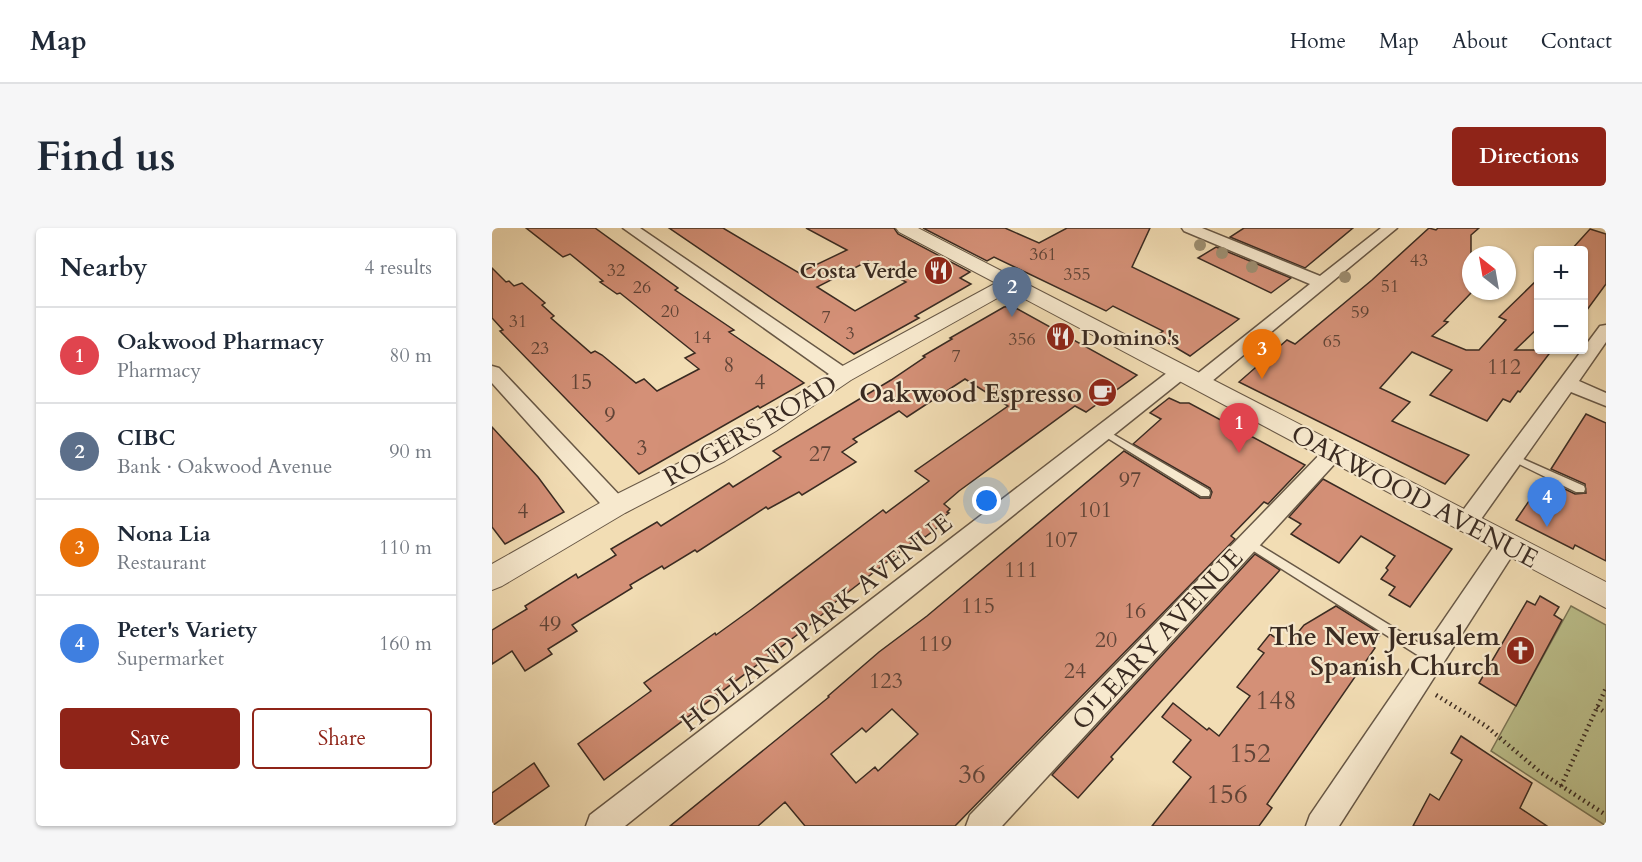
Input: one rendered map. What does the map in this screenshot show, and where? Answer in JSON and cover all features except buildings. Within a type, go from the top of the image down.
[{"type":"street","points":[[630,228],[843,375]]},
{"type":"street","name":"OAKWOOD AVENUE","points":[[905,228],[1606,596]]},
{"type":"street","points":[[1189,228],[1322,283]]},
{"type":"street","name":"HOLLAND PARK AVENUE","points":[[601,826],[1104,432],[1189,378],[1322,283],[1390,228]]},
{"type":"street","name":"ROGERS ROAD","points":[[492,578],[616,506],[716,455],[768,425],[843,375],[1009,284]]},
{"type":"street","points":[[1466,523],[1606,330]]},
{"type":"street","points":[[492,372],[616,506]]},
{"type":"street","points":[[1569,384],[1606,400]]},
{"type":"street","name":"O'LEARY AVENUE","points":[[981,826],[1333,453]]},
{"type":"street","points":[[1321,826],[1507,545]]},
{"type":"lane","points":[[1104,432],[1205,493]]},
{"type":"lane","points":[[1514,458],[1580,489]]},
{"type":"lane","points":[[1248,542],[1431,657]]},
{"type":"path","points":[[1561,786],[1606,688]]},
{"type":"path","points":[[1432,693],[1486,726],[1540,772],[1590,802],[1606,815]]},
{"type":"path","points":[[1597,707],[1606,713]]},
{"type":"green space","points":[[1571,606],[1606,625],[1606,826],[1491,751]]},
{"type":"place","name":"Costa Verde","points":[[939,270]]},
{"type":"place","name":"CIBC","points":[[1012,317]]},
{"type":"place","name":"Domino's","points":[[1060,337]]},
{"type":"place","name":"Nona Lia","points":[[1262,379]]},
{"type":"place","name":"Oakwood Espresso","points":[[1103,393]]},
{"type":"place","name":"Oakwood Pharmacy","points":[[1239,453]]},
{"type":"place","name":"Peter's Variety","points":[[1547,527]]},
{"type":"place","name":"The New Jerusalem Spanish Church","points":[[1521,651]]}]
